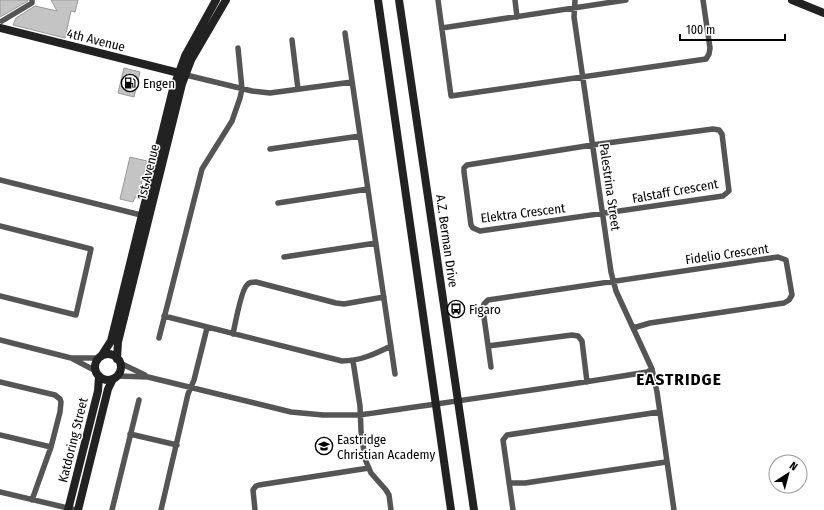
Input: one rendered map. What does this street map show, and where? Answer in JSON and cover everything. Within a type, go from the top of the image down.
[{"type":"street","points":[[1,24],[32,2],[32,0]]},
{"type":"street","name":"1st Avenue","points":[[101,357],[111,340],[146,216],[181,90],[185,56],[216,0]]},
{"type":"street","name":"1st Avenue","points":[[182,74],[192,60],[226,0]]},
{"type":"street","points":[[378,0],[451,510]]},
{"type":"street","name":"A.Z. Berman Drive","points":[[399,0],[474,510]]},
{"type":"street","points":[[438,0],[451,96],[706,59],[710,48],[703,0]]},
{"type":"street","points":[[514,0],[517,17]]},
{"type":"street","name":"Palestrina Street","points":[[575,0],[574,17],[611,272],[616,291],[652,370],[660,412],[674,510]]},
{"type":"street","points":[[442,28],[626,0]]},
{"type":"street","points":[[792,0],[824,13]]},
{"type":"street","name":"4th Avenue","points":[[1,24],[182,74]]},
{"type":"street","points":[[345,33],[395,374]]},
{"type":"street","points":[[292,40],[298,89]]},
{"type":"street","points":[[158,338],[202,169],[232,122],[242,89],[238,48]]},
{"type":"street","points":[[182,74],[242,89],[270,93],[352,82]]},
{"type":"street","name":"Falstaff Crescent","points":[[592,145],[713,129],[719,130],[722,134],[729,191],[722,196],[602,214]]},
{"type":"street","points":[[270,149],[360,136]]},
{"type":"street","name":"Elektra Crescent","points":[[592,145],[470,163],[464,168],[464,172],[471,225],[477,231],[602,214]]},
{"type":"street","points":[[0,180],[146,216]]},
{"type":"street","points":[[278,203],[368,189]]},
{"type":"street","name":"1st Avenue","points":[[119,361],[118,342],[146,216]]},
{"type":"street","points":[[0,226],[91,249],[76,315],[0,296]]},
{"type":"street","points":[[284,257],[376,243]]},
{"type":"street","name":"Fidelio Crescent","points":[[614,281],[778,257],[786,260],[792,295],[789,300],[784,303],[650,322],[633,328]]},
{"type":"street","points":[[491,367],[483,310],[484,304],[488,300],[614,281]]},
{"type":"street","points":[[233,334],[243,292],[246,286],[251,282],[344,304],[384,297]]},
{"type":"street","points":[[164,316],[342,362],[353,361],[370,356],[391,346]]},
{"type":"street","points":[[161,510],[188,396],[207,328]]},
{"type":"street","points":[[488,346],[572,335],[578,336],[582,341],[587,382]]},
{"type":"street","points":[[0,340],[71,358],[101,357],[111,355],[148,377]]},
{"type":"street","points":[[98,374],[96,364],[101,357]]},
{"type":"street","points":[[71,358],[106,379],[115,377],[148,377],[291,412],[323,415],[360,415],[458,402],[587,382],[652,370]]},
{"type":"street","points":[[115,377],[120,371],[119,361]]},
{"type":"street","points":[[353,361],[365,459],[371,473],[389,495],[391,510]]},
{"type":"street","name":"Katdoring Street","points":[[72,510],[98,391],[98,374]]},
{"type":"street","name":"Katdoring Street","points":[[72,510],[106,394],[115,377]]},
{"type":"street","points":[[0,382],[55,395],[60,399],[62,406],[51,447],[32,500]]},
{"type":"street","points":[[112,510],[130,434],[140,400]]},
{"type":"street","points":[[513,510],[503,440],[507,435],[660,412]]},
{"type":"street","points":[[130,434],[177,445]]},
{"type":"street","points":[[0,435],[51,447]]},
{"type":"street","points":[[509,483],[525,483],[666,462]]},
{"type":"street","points":[[255,510],[253,490],[256,486],[369,468]]},
{"type":"street","points":[[0,492],[72,510]]},
{"type":"building","points":[[0,0],[28,0],[28,1],[0,17]]},
{"type":"building","points":[[51,0],[78,0],[75,12],[71,11],[65,38],[13,25],[16,18],[35,6],[57,11]]},
{"type":"building","points":[[124,68],[140,72],[134,97],[118,93]]},
{"type":"building","points":[[130,157],[147,161],[138,198],[135,197],[133,202],[120,199]]},
{"type":"place","name":"Engen","points":[[130,83]]},
{"type":"place","name":"Figaro","points":[[456,309]]},
{"type":"place","name":"Eastridge Christian Academy","points":[[324,446]]},
{"type":"district","name":"EASTRIDGE","points":[[679,379]]}]
